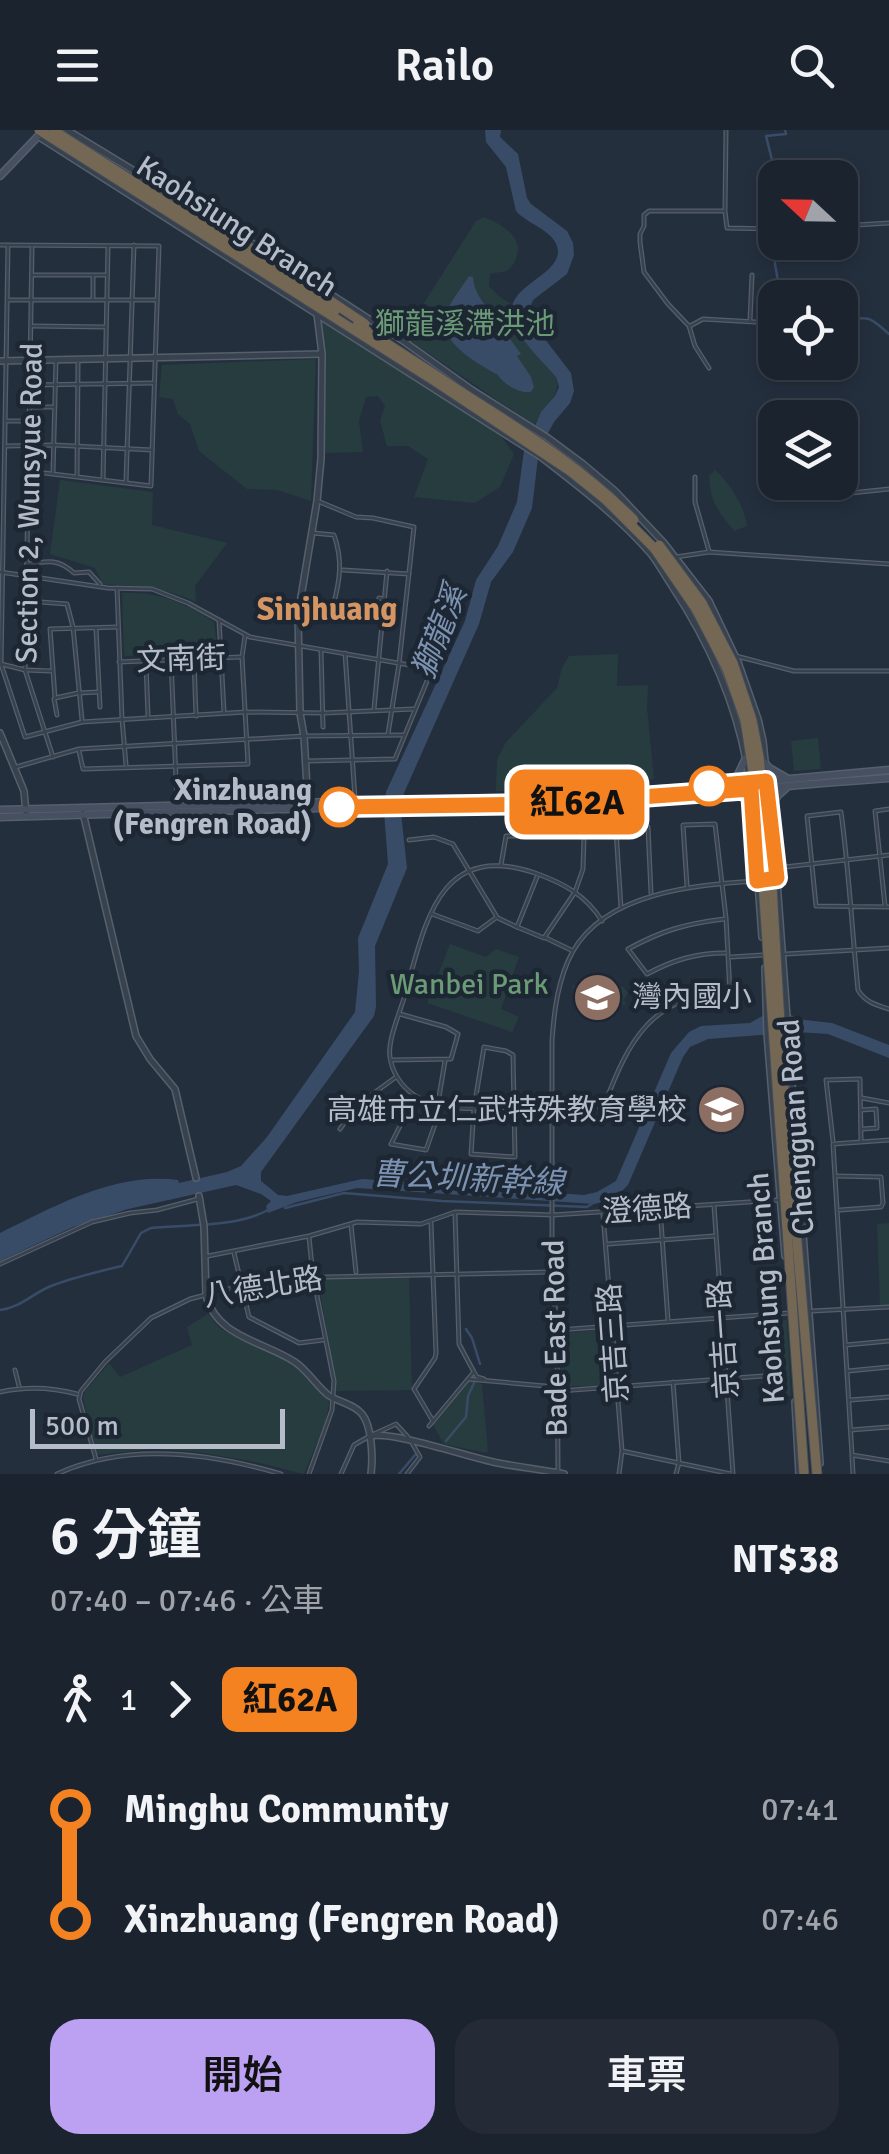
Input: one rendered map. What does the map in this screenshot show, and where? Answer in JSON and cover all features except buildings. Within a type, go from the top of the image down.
[{"type":"highway","name":"Kaohsiung Branch","points":[[53,130],[573,465],[657,543],[702,603],[734,663],[752,720],[763,781],[784,1091],[819,1474]]},
{"type":"highway","name":"Kaohsiung Branch","points":[[42,132],[570,471],[654,548],[696,609],[726,669],[744,720],[757,798],[801,1474]]},
{"type":"highway","points":[[152,182],[424,366]]},
{"type":"highway","points":[[205,242],[412,371],[436,382]]},
{"type":"main road","points":[[28,130],[42,132]]},
{"type":"main road","points":[[0,176],[42,132]]},
{"type":"main road","points":[[732,706],[746,715],[759,785],[765,855],[776,868]]},
{"type":"main road","points":[[725,788],[738,775],[746,758]]},
{"type":"main road","points":[[764,762],[789,783]]},
{"type":"main road","points":[[2,814],[630,796],[889,774]]},
{"type":"main road","points":[[769,810],[789,783]]},
{"type":"main road","points":[[725,788],[752,807]]},
{"type":"main road","points":[[308,804],[356,800],[382,804]]},
{"type":"street","points":[[67,130],[312,280],[548,438],[615,491],[676,558],[708,601],[735,656],[763,742],[759,785]]},
{"type":"street","points":[[726,130],[725,226],[758,229]]},
{"type":"street","points":[[42,132],[69,144],[90,145]]},
{"type":"street","points":[[42,132],[64,152],[525,446],[600,504],[652,555],[692,615],[721,672],[746,758],[759,785]]},
{"type":"street","points":[[64,152],[69,144]]},
{"type":"street","points":[[709,368],[695,346],[689,326],[644,272],[640,234],[643,218],[650,211],[725,211]]},
{"type":"street","points":[[858,225],[889,223]]},
{"type":"street","points":[[0,245],[159,246],[151,486],[28,470]]},
{"type":"street","points":[[8,245],[0,664],[25,737],[82,722],[148,717],[414,709]]},
{"type":"street","name":"Section 2, Wunsyue Road","points":[[32,245],[26,670],[53,757]]},
{"type":"street","points":[[103,480],[108,245]]},
{"type":"street","points":[[126,483],[134,245]]},
{"type":"street","points":[[32,275],[107,275]]},
{"type":"street","points":[[92,275],[93,300]]},
{"type":"street","points":[[750,322],[752,276]]},
{"type":"street","points":[[308,804],[300,713],[298,615],[321,460],[322,354],[312,280]]},
{"type":"street","points":[[317,315],[324,288]]},
{"type":"street","points":[[7,300],[157,300]]},
{"type":"street","points":[[689,326],[703,319],[758,323]]},
{"type":"street","points":[[31,326],[106,327]]},
{"type":"street","points":[[395,365],[406,343]]},
{"type":"street","points":[[395,365],[412,348]]},
{"type":"street","points":[[3,361],[322,354]]},
{"type":"street","points":[[76,477],[78,359]]},
{"type":"street","points":[[53,474],[56,360]]},
{"type":"street","points":[[30,385],[154,383]]},
{"type":"street","points":[[29,408],[55,407]]},
{"type":"street","points":[[5,420],[29,422]]},
{"type":"street","points":[[6,446],[152,450]]},
{"type":"street","points":[[695,477],[695,502],[709,552]]},
{"type":"street","points":[[858,492],[889,489]]},
{"type":"street","points":[[317,501],[356,517],[414,527],[388,735]]},
{"type":"street","points":[[310,533],[334,535],[341,570],[332,606]]},
{"type":"street","points":[[676,558],[709,552],[889,564]]},
{"type":"street","points":[[26,564],[65,564],[74,573],[89,572],[103,587]]},
{"type":"street","points":[[341,570],[410,574]]},
{"type":"street","points":[[374,710],[387,571]]},
{"type":"street","points":[[1,572],[152,590],[188,603],[248,636],[432,669],[395,759],[305,760]]},
{"type":"street","points":[[117,588],[126,766]]},
{"type":"street","points":[[374,612],[378,598],[386,599]]},
{"type":"street","points":[[28,602],[64,603],[73,627],[82,722]]},
{"type":"street","points":[[298,615],[332,606],[384,612]]},
{"type":"street","points":[[219,620],[224,714]]},
{"type":"street","points":[[96,627],[100,707]]},
{"type":"street","points":[[56,715],[50,629],[118,627]]},
{"type":"street","points":[[79,750],[82,769],[248,764],[242,656],[248,636]]},
{"type":"street","points":[[321,650],[323,728]]},
{"type":"street","points":[[345,653],[356,800]]},
{"type":"street","name":"文南街","points":[[119,662],[242,656]]},
{"type":"street","points":[[735,656],[794,671],[889,671]]},
{"type":"street","points":[[194,658],[196,716]]},
{"type":"street","points":[[171,659],[177,808]]},
{"type":"street","points":[[146,661],[148,717]]},
{"type":"street","points":[[0,664],[53,671]]},
{"type":"street","points":[[55,698],[99,692]]},
{"type":"street","points":[[0,733],[26,800],[26,813]]},
{"type":"street","points":[[15,768],[79,750],[124,746],[404,735]]},
{"type":"street","name":"Chengguan Road","points":[[759,785],[769,810],[777,878],[819,1474]]},
{"type":"street","name":"Chengguan Road","points":[[759,785],[752,807],[801,1474]]},
{"type":"street","points":[[630,796],[632,827]]},
{"type":"street","points":[[889,809],[875,810],[887,907],[850,906],[816,906],[807,816],[841,812],[847,860],[850,906],[858,990],[870,1003],[889,1009]]},
{"type":"street","points":[[82,811],[136,1036],[175,1089],[196,1178]]},
{"type":"street","points":[[602,920],[576,892],[538,874],[501,866],[470,870],[447,885],[430,913],[389,1048],[396,1078],[415,1096],[440,1105],[604,1106],[620,1064],[641,1030],[670,1008],[698,994],[730,992],[715,824],[683,825],[688,886]]},
{"type":"street","points":[[621,909],[616,830],[648,827],[651,896]]},
{"type":"street","points":[[501,866],[506,836],[584,836],[583,869],[576,892],[544,938]]},
{"type":"street","points":[[409,840],[434,837],[453,844],[497,917],[574,950]]},
{"type":"street","points":[[776,868],[889,855]]},
{"type":"street","points":[[517,927],[538,874]]},
{"type":"street","name":"Bade East Road","points":[[561,1473],[552,1272],[553,1018],[559,990],[574,950],[602,920],[621,909],[688,886],[777,878]]},
{"type":"street","points":[[430,913],[478,931],[497,917]]},
{"type":"street","points":[[726,918],[657,933],[628,949],[647,974],[705,953],[764,955],[889,948]]},
{"type":"street","points":[[390,1060],[451,1059],[458,1034],[400,1014]]},
{"type":"street","points":[[484,1047],[511,1052],[515,1157],[471,1154],[474,1108],[484,1047]]},
{"type":"street","points":[[415,1096],[391,1144],[426,1150],[440,1105],[445,1060]]},
{"type":"street","points":[[340,1129],[356,1106],[396,1078]]},
{"type":"street","points":[[853,1474],[834,1144],[826,1080],[860,1080],[861,1142]]},
{"type":"street","points":[[860,1098],[889,1103]]},
{"type":"street","points":[[860,1110],[876,1110],[876,1128],[861,1129]]},
{"type":"street","points":[[834,1144],[889,1140]]},
{"type":"street","points":[[836,1176],[881,1176],[883,1203],[880,1207],[838,1210]]},
{"type":"street","points":[[0,1264],[92,1222],[157,1210],[199,1197],[208,1305],[222,1326],[295,1362],[333,1398],[360,1411],[372,1435],[370,1474]]},
{"type":"street","name":"澄德路","points":[[455,1212],[553,1215],[779,1200]]},
{"type":"street","name":"京吉一路","points":[[714,1204],[733,1474]]},
{"type":"street","points":[[660,1208],[668,1321]]},
{"type":"street","points":[[206,1256],[309,1236],[357,1222],[422,1224],[455,1212],[459,1344],[477,1377],[484,1380]]},
{"type":"street","name":"京吉三路","points":[[603,1212],[622,1451],[620,1474]]},
{"type":"street","points":[[431,1222],[435,1358],[414,1389],[434,1421]]},
{"type":"street","points":[[350,1224],[357,1275]]},
{"type":"street","points":[[309,1236],[334,1382],[328,1425],[309,1474]]},
{"type":"street","points":[[606,1244],[716,1236]]},
{"type":"street","points":[[233,1251],[252,1320],[299,1343],[325,1340]]},
{"type":"street","name":"八德北路","points":[[79,1395],[84,1384],[152,1318],[184,1301],[240,1286],[313,1276],[552,1272]]},
{"type":"street","points":[[556,1330],[889,1306]]},
{"type":"street","points":[[845,1345],[889,1341]]},
{"type":"street","points":[[846,1371],[889,1368]]},
{"type":"street","points":[[15,1370],[20,1388]]},
{"type":"street","points":[[429,1426],[474,1372]]},
{"type":"street","points":[[468,1379],[558,1389],[763,1376]]},
{"type":"street","points":[[673,1382],[679,1463],[676,1474]]},
{"type":"street","points":[[0,1392],[54,1389],[79,1395],[96,1459]]},
{"type":"street","points":[[849,1400],[889,1397]]},
{"type":"street","points":[[341,1474],[354,1445],[397,1424],[420,1454],[407,1474]]},
{"type":"street","points":[[851,1430],[889,1426]]},
{"type":"street","points":[[372,1435],[561,1473]]},
{"type":"street","points":[[622,1451],[733,1474]]},
{"type":"street","points":[[57,1474],[96,1459],[120,1455],[194,1456],[281,1474]]},
{"type":"street","points":[[852,1455],[889,1461]]},
{"type":"street","points":[[254,1474],[255,1466]]},
{"type":"street","points":[[529,1474],[540,1471]]},
{"type":"green space","name":"獅龍溪滯洪池","points":[[484,217],[510,232],[518,250],[510,269],[490,274],[489,286],[513,305],[515,327],[556,377],[554,396],[534,425],[403,336],[476,221]]},
{"type":"green space","points":[[321,321],[500,435],[514,454],[500,487],[475,503],[414,497],[428,459],[408,446],[387,446],[380,421],[385,406],[378,396],[366,397],[359,421],[363,452],[325,453]]},
{"type":"green space","points":[[316,359],[311,501],[277,490],[247,489],[199,451],[190,424],[178,414],[173,399],[159,397],[162,365]]},
{"type":"green space","points":[[715,470],[736,495],[747,526],[734,531],[716,506],[709,476]]},
{"type":"green space","points":[[60,480],[153,492],[152,525],[227,543],[195,586],[196,602],[162,591],[103,584],[95,568],[50,554]]},
{"type":"green space","points":[[122,593],[159,596],[203,615],[214,622],[218,653],[124,656]]},
{"type":"green space","points":[[618,654],[617,686],[648,685],[654,779],[496,791],[497,760],[506,742],[557,688],[569,656]]},
{"type":"green space","points":[[818,738],[821,769],[794,771],[791,741]]},
{"type":"green space","name":"Wanbei Park","points":[[450,944],[486,957],[496,949],[519,957],[501,1009],[519,1017],[512,1032],[427,1003]]},
{"type":"green space","points":[[596,977],[623,987],[628,993],[625,1005],[572,988],[573,985],[586,989],[588,980]]},
{"type":"green space","points":[[889,1223],[889,1307],[880,1307],[877,1224]]},
{"type":"green space","points":[[409,1278],[412,1390],[336,1391],[318,1279]]},
{"type":"green space","points":[[208,1314],[221,1329],[295,1366],[330,1398],[326,1422],[304,1474],[197,1452],[152,1449],[97,1455],[83,1398],[85,1391],[109,1363],[120,1377],[192,1345],[187,1327]]},
{"type":"green space","points":[[787,1320],[791,1396],[767,1399],[762,1322]]},
{"type":"green space","points":[[606,1329],[611,1386],[559,1386],[558,1334]]},
{"type":"green space","points":[[469,1380],[482,1384],[486,1453],[444,1444],[433,1425]]},
{"type":"water","points":[[485,130],[501,130],[500,137],[518,154],[527,198],[567,231],[573,243],[574,255],[567,274],[533,300],[529,310],[531,321],[571,373],[574,391],[548,433],[538,458],[532,508],[513,552],[491,582],[479,624],[404,793],[401,813],[407,868],[375,946],[374,1016],[261,1172],[261,1181],[278,1195],[287,1196],[362,1179],[584,1195],[616,1181],[671,1053],[689,1032],[701,1026],[750,1023],[766,1014],[787,1014],[832,1023],[889,1045],[889,1058],[828,1034],[798,1032],[708,1039],[690,1047],[628,1185],[594,1204],[357,1188],[268,1213],[266,1206],[271,1201],[236,1185],[128,1209],[73,1227],[0,1261],[0,1233],[86,1193],[131,1181],[179,1183],[241,1166],[267,1137],[355,1012],[358,938],[388,864],[386,792],[465,621],[476,580],[498,546],[517,502],[524,451],[541,412],[559,387],[556,377],[520,335],[511,313],[521,292],[551,266],[557,257],[557,246],[550,235],[516,211],[506,167],[486,142]]},
{"type":"water","points":[[469,276],[521,354],[517,356],[531,377],[531,392],[508,385],[460,350],[447,332],[447,311]]},
{"type":"waterway","points":[[772,160],[766,136],[786,134],[785,130]]},
{"type":"waterway","points":[[775,260],[778,280]]},
{"type":"waterway","points":[[858,319],[867,318],[889,334]]},
{"type":"waterway","name":"曹公圳新幹線","points":[[285,1208],[344,1193],[587,1207],[593,1203]]},
{"type":"waterway","points":[[0,1310],[60,1283],[122,1266],[141,1233],[151,1228],[226,1223],[268,1210]]},
{"type":"waterway","points":[[466,1329],[480,1364]]},
{"type":"waterway","points":[[446,1441],[466,1417],[474,1383]]},
{"type":"waterway","points":[[399,1474],[415,1455]]},
{"type":"bus line","name":"紅62A","points":[[339,807],[544,804],[751,789],[757,881],[777,878],[766,781],[709,786]]},
{"type":"place","name":"Xinzhuang (Fengren Road)","points":[[339,807]]},
{"type":"place","name":"灣內國小","points":[[597,997]]},
{"type":"place","name":"高雄市立仁武特殊教育學校","points":[[722,1110]]},
{"type":"district","name":"Sinjhuang","points":[[327,609]]},
{"type":"water label","name":"獅龍溪","points":[[439,632]]}]
